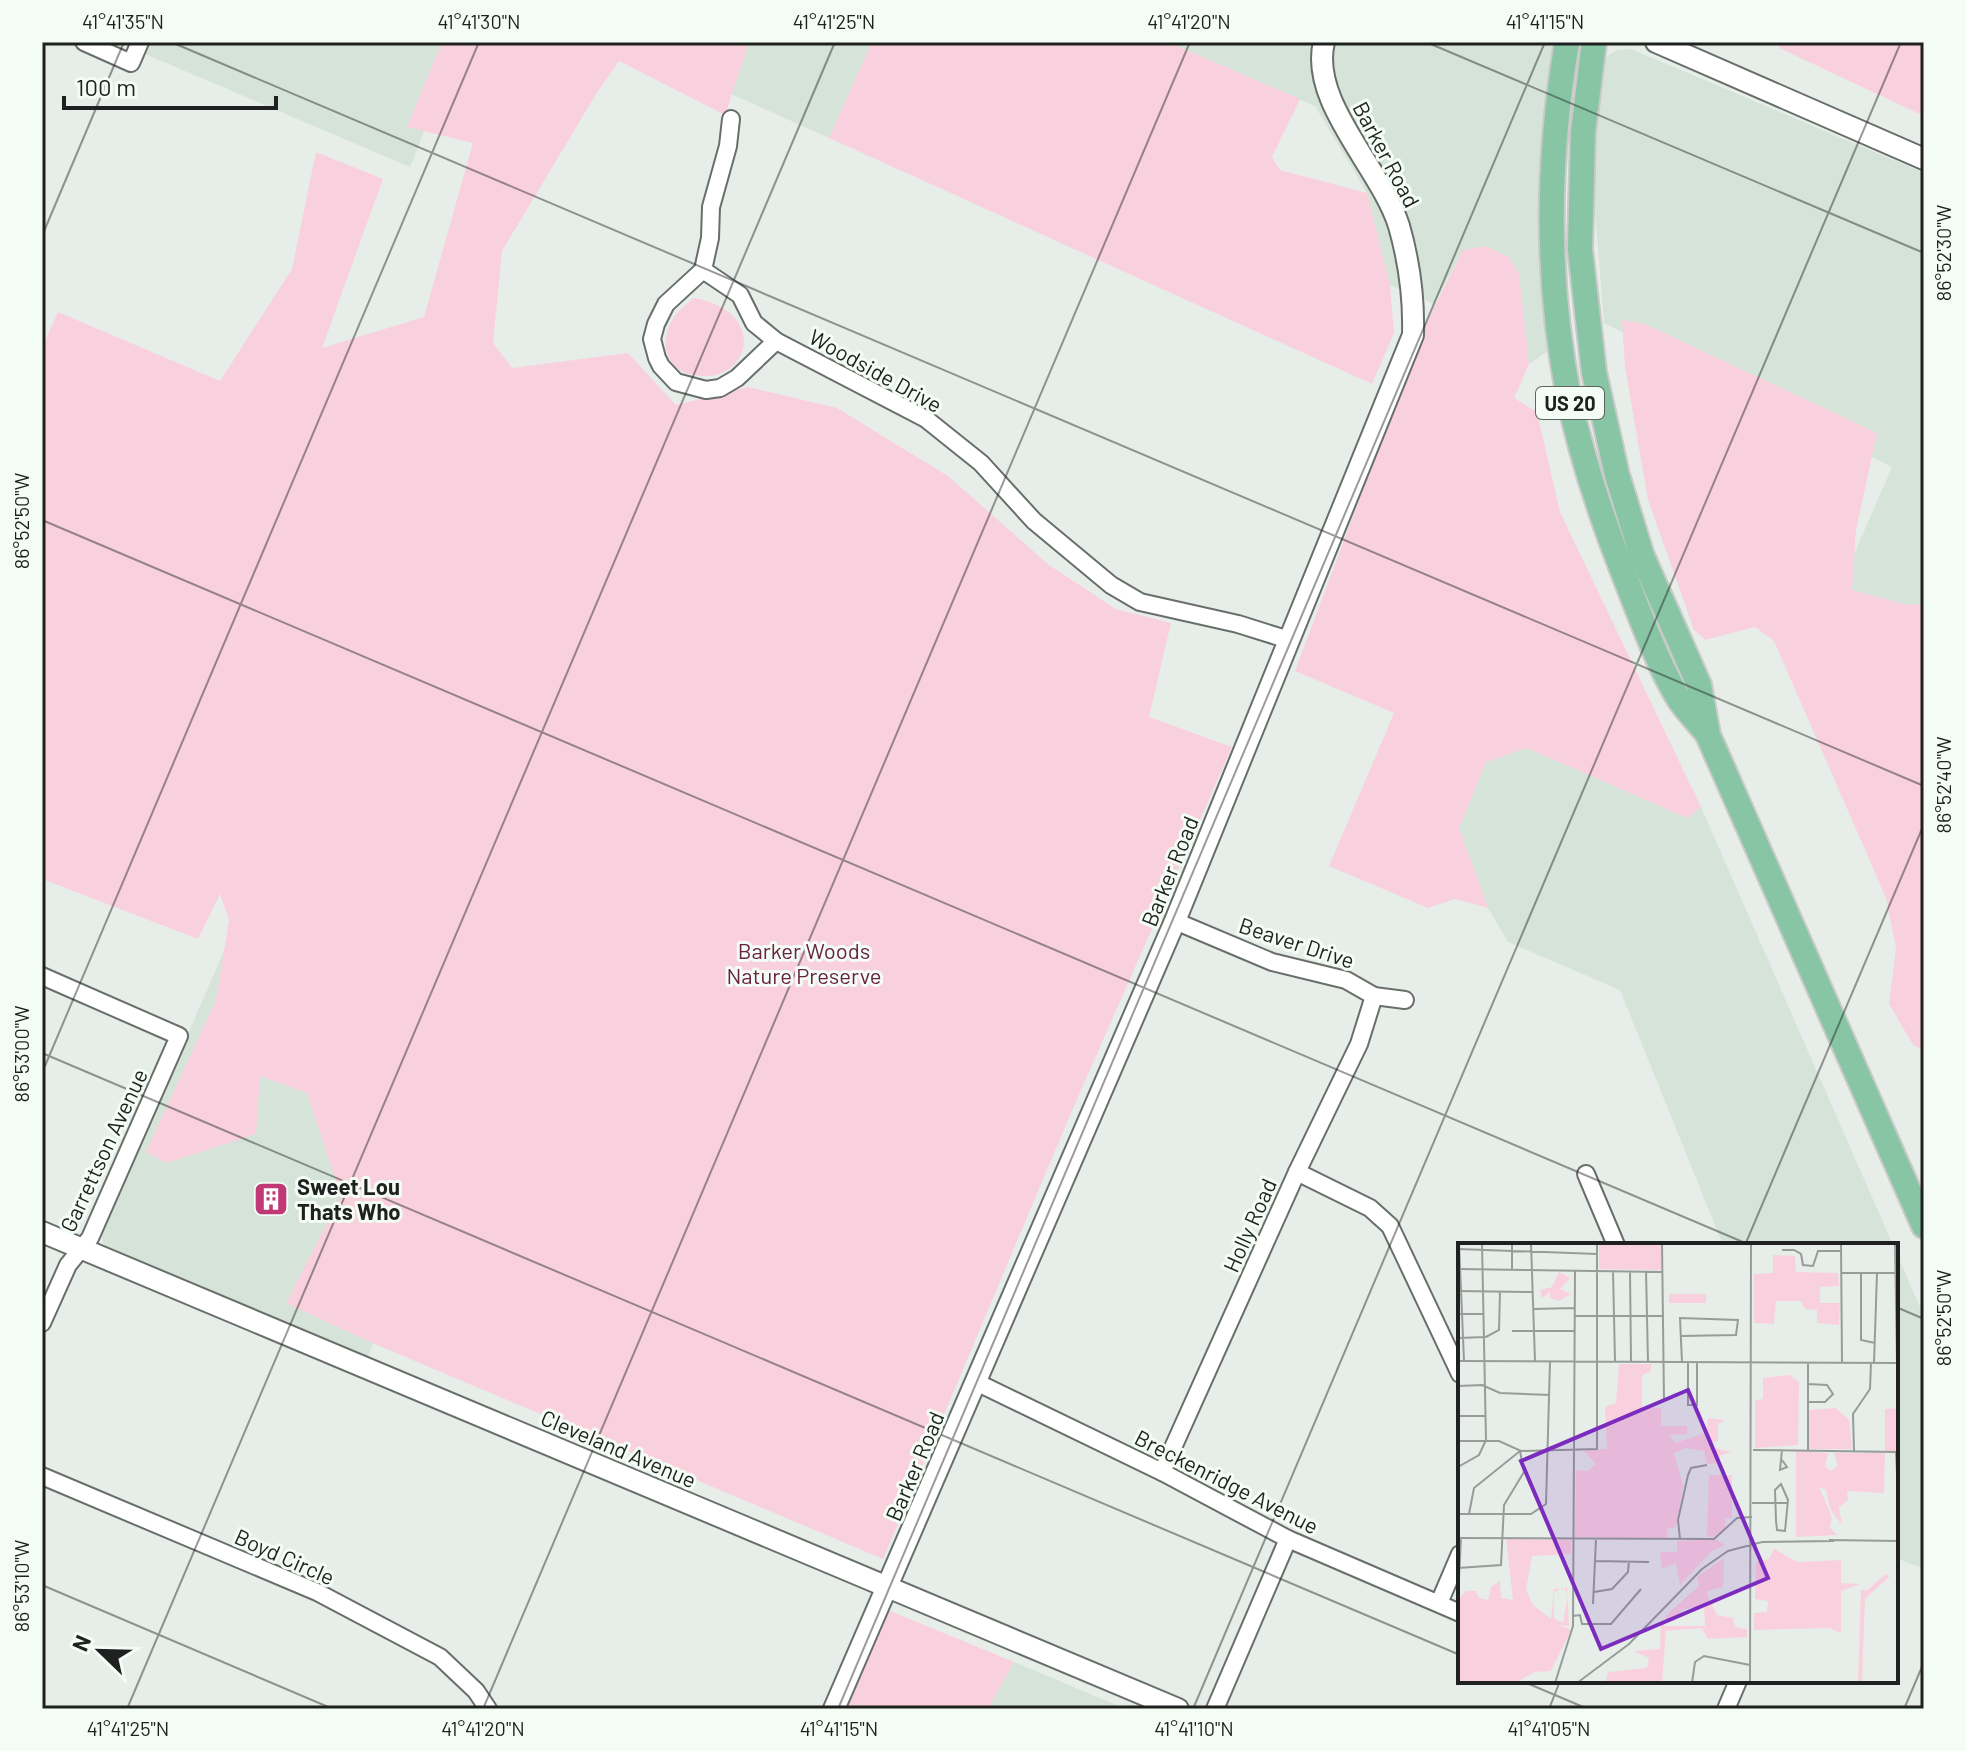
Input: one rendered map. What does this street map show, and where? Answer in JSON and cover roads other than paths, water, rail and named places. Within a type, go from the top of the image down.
[{"type":"main road","name":"US 20","points":[[1567,42],[1554,135],[1552,191],[1557,315],[1569,398],[1594,492],[1631,592],[1679,699],[1708,735]]},
{"type":"main road","name":"US 20","points":[[1594,42],[1583,132],[1580,249],[1594,372],[1617,475],[1642,556],[1699,685],[1708,735],[1924,1226]]},
{"type":"street","points":[[84,42],[131,63],[140,42]]},
{"type":"street","name":"Barker Road","points":[[834,1709],[1175,921],[1413,335],[1414,304],[1399,225],[1373,170],[1327,93],[1321,55],[1324,42]]},
{"type":"street","points":[[1656,42],[1924,159]]},
{"type":"street","points":[[731,119],[728,146],[711,207],[710,238],[703,270],[666,304],[652,339],[661,366],[676,382],[706,390],[720,388],[737,378],[776,341]]},
{"type":"street","name":"Woodside Drive","points":[[703,270],[740,295],[754,323],[776,341],[926,419],[981,463],[1045,531],[1079,561],[1121,591],[1140,602],[1238,624],[1289,640]]},
{"type":"street","name":"Beaver Drive","points":[[1175,921],[1272,962],[1346,980],[1374,996],[1405,1000]]},
{"type":"street","name":"Garrettson Avenue","points":[[42,976],[179,1036],[90,1238],[68,1265],[42,1323]]},
{"type":"street","name":"Holly Road","points":[[1162,1472],[1297,1172],[1359,1044],[1374,996]]},
{"type":"street","points":[[1297,1172],[1370,1208],[1390,1226],[1458,1370]]},
{"type":"street","points":[[1586,1174],[1615,1243]]},
{"type":"street","name":"Cleveland Avenue","points":[[42,1232],[1178,1709]]},
{"type":"street","name":"Breckenridge Avenue","points":[[976,1382],[1162,1472],[1288,1539],[1458,1612]]},
{"type":"street","name":"Boyd Circle","points":[[42,1476],[317,1592],[440,1657],[476,1691],[488,1709]]},
{"type":"street","points":[[1215,1709],[1288,1539]]},
{"type":"street","points":[[1439,1603],[1458,1559]]},
{"type":"street","points":[[1726,1709],[1737,1683]]},
{"type":"place","name":"Sweet Lou Thats Who","points":[[271,1199]]},
{"type":"park label","name":"Barker Woods Nature Preserve","points":[[804,962]]}]
